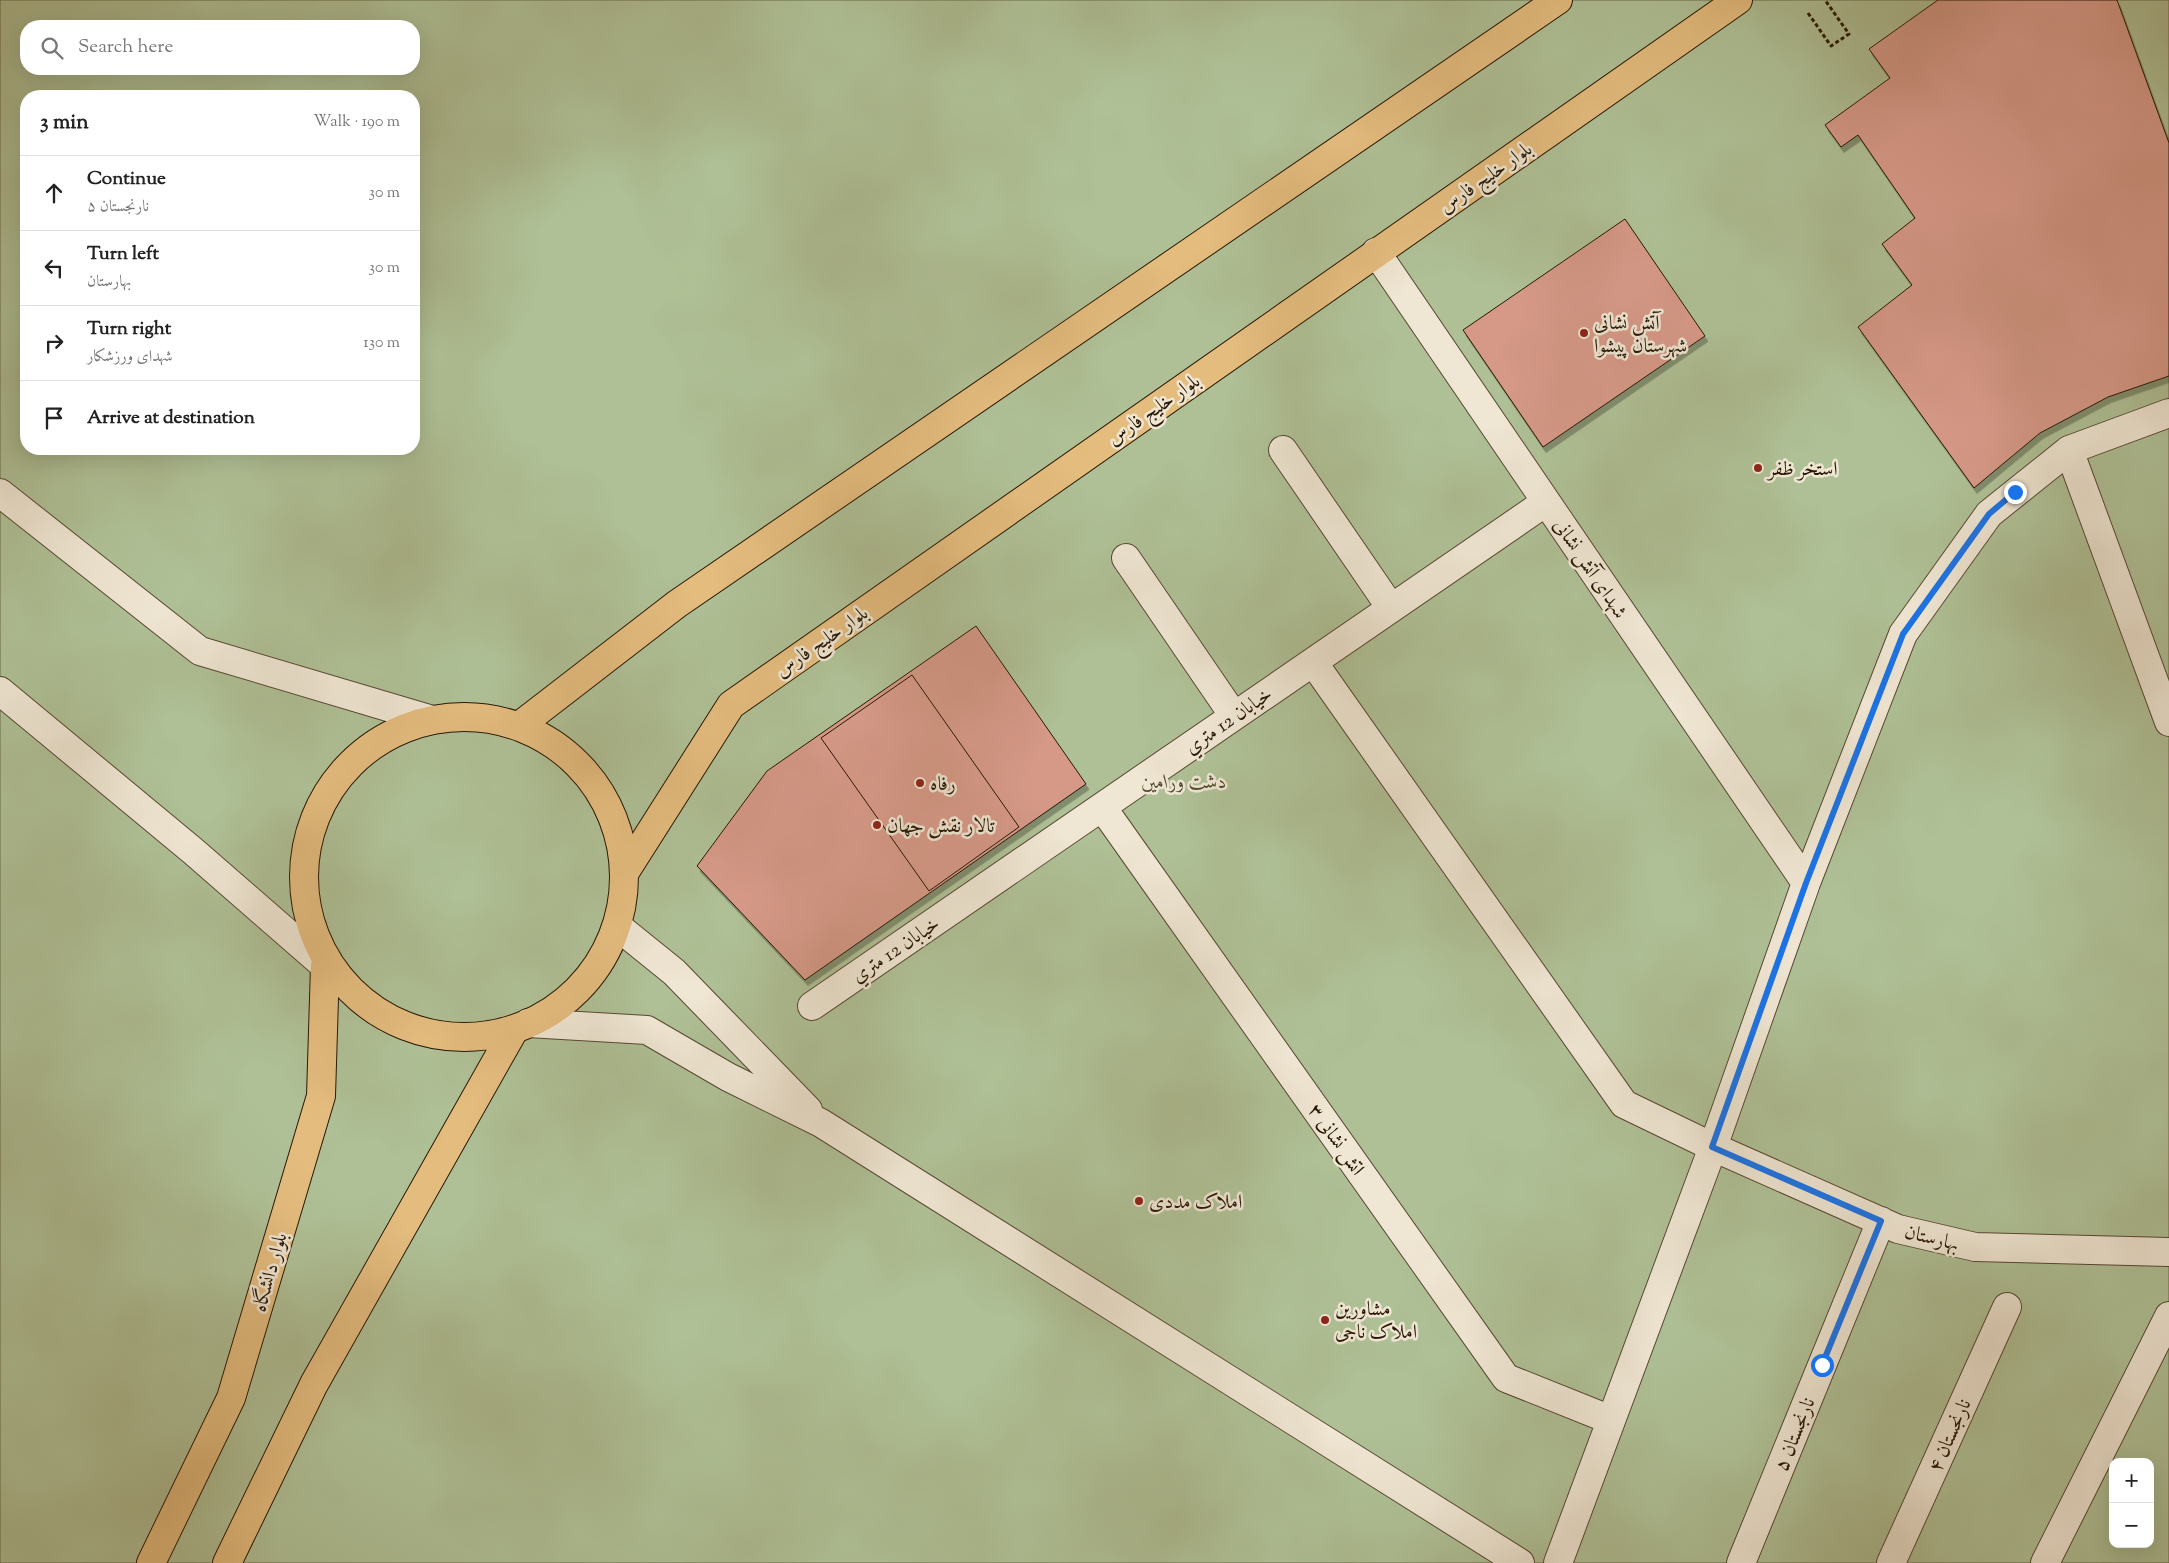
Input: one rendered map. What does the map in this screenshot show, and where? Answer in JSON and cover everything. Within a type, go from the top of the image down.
[{"type":"main road","points":[[519,726],[677,604],[1531,10],[1558,0]]},
{"type":"main road","name":"بلوار خلیج فارس","points":[[624,872],[731,705],[1738,0]]},
{"type":"main road","points":[[476,717],[519,726],[560,749],[594,783],[616,826],[624,872],[617,926],[592,975],[557,1008],[521,1026],[464,1038],[415,1030],[370,1007],[324,966],[313,930],[304,884],[308,838],[326,795],[355,759],[391,734],[432,720],[476,717]]},
{"type":"main road","name":"بلوار دانشگاه","points":[[151,1563],[232,1398],[321,1096],[324,966]]},
{"type":"main road","points":[[227,1563],[314,1384],[521,1026]]},
{"type":"street","name":"شهدای آتش نشانی","points":[[1376,252],[1806,883]]},
{"type":"street","points":[[1558,1563],[1712,1147],[1806,883],[1903,634],[1989,514],[2069,450],[2169,413]]},
{"type":"street","points":[[1282,450],[1392,608]]},
{"type":"street","points":[[2069,450],[2169,722]]},
{"type":"street","points":[[0,493],[200,650],[432,720]]},
{"type":"street","name":"خيابان 12 متري","points":[[812,1006],[1546,502]]},
{"type":"street","points":[[1126,558],[1234,716]]},
{"type":"street","name":"بهارستان","points":[[1313,662],[1624,1104],[1712,1147],[1898,1229],[1975,1247],[2169,1252]]},
{"type":"street","points":[[0,691],[193,851],[324,966]]},
{"type":"street","name":"اتش نشانی ۳","points":[[1102,807],[1506,1378],[1611,1420]]},
{"type":"street","points":[[617,926],[674,972],[821,1123]]},
{"type":"street","points":[[521,1026],[647,1030],[728,1077],[821,1123],[1520,1563]]},
{"type":"street","name":"نارنجستان ۵","points":[[1741,1563],[1881,1221]]},
{"type":"street","name":"نارنجستان ۴","points":[[1891,1563],[2007,1307]]},
{"type":"street","points":[[2045,1563],[2169,1316]]},
{"type":"path","points":[[1808,13],[1832,46],[1849,34],[1825,0]]},
{"type":"green space","name":"دشت ورامین","points":[[0,0],[2169,0],[2169,1563],[0,1563]]},
{"type":"building","points":[[1938,0],[2117,0],[2169,143],[2169,376],[2108,397],[2040,433],[1974,488],[1858,327],[1912,285],[1882,244],[1915,218],[1858,135],[1841,147],[1825,125],[1890,78],[1869,49]]},
{"type":"building","name":"آتش نشانی شهرستان پیشوا","points":[[1625,219],[1705,336],[1543,447],[1463,330]]},
{"type":"building","name":"تالار نقش جهان","points":[[976,626],[1086,784],[805,980],[697,866],[767,771]]},
{"type":"building","name":"رفاه","points":[[912,675],[1019,827],[929,891],[821,738]]},
{"type":"place","name":"آتش نشانی شهرستان پیشوا","points":[[1584,333]]},
{"type":"place","name":"استخر ظفر","points":[[1758,468]]},
{"type":"place","name":"رفاه","points":[[920,783]]},
{"type":"place","name":"تالار نقش جهان","points":[[877,825]]},
{"type":"place","name":"املاک مددی","points":[[1139,1201]]},
{"type":"place","name":"مشاورین املاک ناجی","points":[[1325,1320]]},
{"type":"route","points":[[1822,1365],[1881,1221],[1712,1147],[1806,883],[1903,634],[1989,514],[2015,492]]}]
